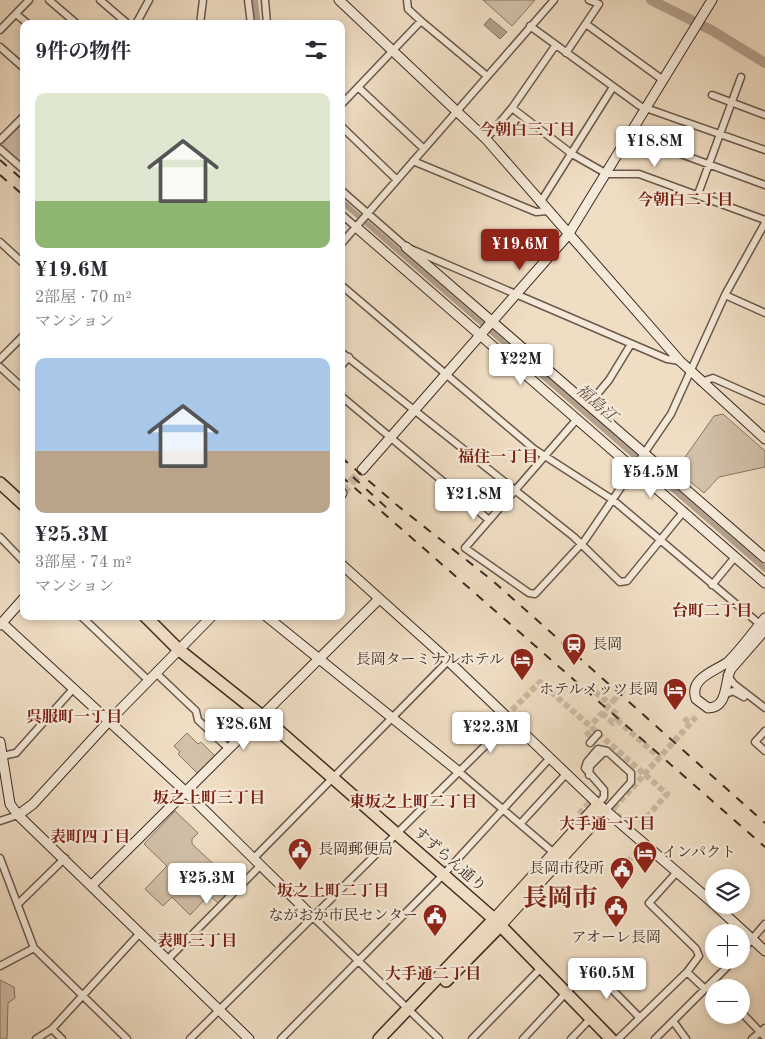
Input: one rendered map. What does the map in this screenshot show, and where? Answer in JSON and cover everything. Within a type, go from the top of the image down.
[{"type":"highway","points":[[0,483],[20,501]]},
{"type":"highway","name":"すずらん通り","points":[[149,620],[178,649],[262,716],[497,922],[611,1039]]},
{"type":"highway","points":[[379,1039],[411,1011],[497,922]]},
{"type":"highway","points":[[390,1039],[411,1011]]},
{"type":"main road","points":[[497,922],[554,853],[601,808]]},
{"type":"main road","points":[[497,922],[601,808]]},
{"type":"street","points":[[0,30],[29,0]]},
{"type":"street","points":[[49,0],[72,20]]},
{"type":"street","points":[[100,0],[123,20]]},
{"type":"street","points":[[138,20],[149,0]]},
{"type":"street","points":[[200,20],[203,0]]},
{"type":"street","points":[[248,0],[250,20]]},
{"type":"street","points":[[265,0],[268,20]]},
{"type":"street","points":[[339,0],[486,139],[680,361],[765,439]]},
{"type":"street","points":[[407,0],[408,9],[487,76]]},
{"type":"street","points":[[345,240],[554,0]]},
{"type":"street","points":[[566,54],[599,4],[590,0]]},
{"type":"street","points":[[362,470],[568,235],[709,4]]},
{"type":"street","points":[[16,14],[23,20]]},
{"type":"street","points":[[345,101],[394,52],[421,21]]},
{"type":"street","points":[[586,24],[663,80]]},
{"type":"street","points":[[530,26],[640,106],[765,150]]},
{"type":"street","points":[[486,139],[512,108],[555,46]]},
{"type":"street","points":[[0,47],[20,64]]},
{"type":"street","points":[[698,194],[741,76]]},
{"type":"street","points":[[540,203],[613,87]]},
{"type":"street","points":[[359,88],[424,149]]},
{"type":"street","points":[[712,95],[765,115]]},
{"type":"street","points":[[512,108],[572,154],[606,174],[639,174],[698,194],[765,221],[725,295],[671,414],[580,543],[536,594],[529,593],[465,548],[576,419]]},
{"type":"street","points":[[0,140],[20,120]]},
{"type":"street","points":[[345,130],[397,180]]},
{"type":"street","points":[[0,149],[20,166]]},
{"type":"street","points":[[678,153],[765,185]]},
{"type":"street","points":[[413,161],[536,212],[547,211]]},
{"type":"street","points":[[345,194],[366,215],[406,247],[491,323],[588,405],[643,456],[765,558]]},
{"type":"street","points":[[345,217],[576,419],[635,467],[765,583]]},
{"type":"street","points":[[0,242],[20,260]]},
{"type":"street","points":[[406,247],[473,274],[667,359],[680,361]]},
{"type":"street","points":[[345,288],[545,456],[612,500],[764,629]]},
{"type":"street","points":[[725,295],[765,313]]},
{"type":"street","points":[[0,359],[20,339]]},
{"type":"street","points":[[588,405],[609,380],[631,344]]},
{"type":"street","points":[[345,354],[416,409],[580,543],[616,579],[628,582],[684,512]]},
{"type":"street","points":[[345,362],[349,357]]},
{"type":"street","points":[[0,368],[20,386]]},
{"type":"street","points":[[701,382],[713,378],[765,401]]},
{"type":"street","points":[[345,399],[488,520]]},
{"type":"street","points":[[0,537],[20,558]]},
{"type":"street","points":[[712,584],[735,557]]},
{"type":"street","points":[[345,568],[448,661],[601,808],[705,897]]},
{"type":"street","points":[[92,885],[378,599]]},
{"type":"street","points":[[20,603],[1,624],[109,721],[255,857],[312,916],[439,1039]]},
{"type":"street","points":[[85,620],[149,682]]},
{"type":"street","points":[[0,821],[18,815],[33,804],[109,721],[208,620]]},
{"type":"street","points":[[271,620],[505,809],[554,853]]},
{"type":"street","points":[[753,698],[733,691],[726,694],[711,708],[696,699],[694,690],[712,669],[728,661],[764,629]]},
{"type":"street","points":[[728,677],[731,669],[764,629]]},
{"type":"street","points":[[255,857],[448,661]]},
{"type":"street","points":[[726,694],[728,661]]},
{"type":"street","points":[[156,673],[196,711],[198,720],[228,749]]},
{"type":"street","points":[[728,677],[765,708]]},
{"type":"street","points":[[2,756],[16,752],[73,689]]},
{"type":"street","points":[[190,1039],[510,721]]},
{"type":"street","points":[[765,731],[755,742],[765,751]]},
{"type":"street","points":[[590,741],[598,734]]},
{"type":"street","points":[[0,742],[10,804],[18,815],[65,858],[249,1039]]},
{"type":"street","points":[[609,753],[631,773],[632,778],[601,808],[604,790],[589,775],[590,766],[600,754],[609,753]]},
{"type":"street","points":[[280,1039],[443,875],[549,759]]},
{"type":"street","points":[[521,823],[566,774]]},
{"type":"street","points":[[0,858],[34,948],[127,1039]]},
{"type":"street","points":[[18,904],[65,858]]},
{"type":"street","points":[[167,960],[262,865]]},
{"type":"street","points":[[618,1039],[696,962],[699,953],[649,903],[677,872]]},
{"type":"street","points":[[724,914],[765,951]]},
{"type":"street","points":[[750,942],[765,924]]},
{"type":"street","points":[[36,1039],[52,1029],[140,933]]},
{"type":"street","points":[[0,966],[34,948]]},
{"type":"street","points":[[472,1039],[542,967]]},
{"type":"street","points":[[522,1039],[590,967],[639,1017]]},
{"type":"street","points":[[715,979],[725,969]]},
{"type":"street","points":[[655,1039],[705,989],[687,972]]},
{"type":"street","points":[[570,1039],[591,1018]]},
{"type":"street","points":[[750,1020],[762,1030],[765,1037]]},
{"type":"street","points":[[673,1021],[686,1039]]},
{"type":"street","points":[[52,1029],[62,1039]]},
{"type":"street","points":[[752,1039],[762,1030]]},
{"type":"shaded area","points":[[483,0],[535,0],[512,26]]},
{"type":"shaded area","points":[[490,18],[507,32],[500,39],[484,25]]},
{"type":"shaded area","points":[[20,122],[20,165],[0,147],[0,143]]},
{"type":"shaded area","points":[[723,414],[765,451],[765,467],[719,477],[704,493],[676,470],[714,416]]},
{"type":"shaded area","points":[[187,733],[198,744],[201,742],[217,758],[199,775],[178,754],[180,752],[174,746]]},
{"type":"shaded area","points":[[175,811],[198,833],[192,839],[192,844],[221,871],[210,882],[226,897],[219,904],[209,895],[190,915],[172,897],[163,906],[145,889],[167,866],[144,844]]},
{"type":"shaded area","points":[[0,980],[14,987],[15,998],[8,1003],[7,1039],[0,1039]]},
{"type":"waterway","name":"福島江","points":[[255,0],[258,20]]},
{"type":"waterway","points":[[651,0],[713,31],[765,63]]},
{"type":"waterway","name":"福島江","points":[[345,204],[765,569]]},
{"type":"tunnel","points":[[345,490],[362,470]]},
{"type":"tunnel","points":[[512,710],[540,682],[667,794],[639,826]]},
{"type":"tunnel","points":[[613,701],[626,686]]},
{"type":"tunnel","points":[[595,692],[609,703]]},
{"type":"tunnel","points":[[593,723],[614,700]]},
{"type":"tunnel","points":[[602,713],[613,723],[619,716],[608,707],[606,702]]},
{"type":"tunnel","points":[[596,828],[696,717]]},
{"type":"tunnel","points":[[684,718],[690,724]]},
{"type":"tunnel","points":[[617,720],[660,758]]},
{"type":"tunnel","points":[[586,736],[593,728]]},
{"type":"tunnel","points":[[579,814],[596,795],[632,829]]},
{"type":"tunnel","points":[[621,869],[640,848],[636,839]]},
{"type":"railway","points":[[0,160],[20,178]]},
{"type":"railway","points":[[0,175],[20,192]]},
{"type":"railway","points":[[345,460],[398,506],[493,581],[765,823]]},
{"type":"railway","points":[[353,477],[388,509]]},
{"type":"railway","points":[[345,480],[765,847]]},
{"type":"place","name":"長岡","points":[[574,666]]},
{"type":"place","name":"長岡ターミナルホテル","points":[[522,681]]},
{"type":"place","name":"ホテルメッツ長岡","points":[[675,711]]},
{"type":"place","name":"長岡郵便局","points":[[300,871]]},
{"type":"place","name":"インパクト","points":[[645,874]]},
{"type":"place","name":"長岡市役所","points":[[622,890]]},
{"type":"place","name":"アオーレ長岡","points":[[616,928]]},
{"type":"place","name":"ながおか市民センター","points":[[435,937]]},
{"type":"district","name":"今朝白三丁目","points":[[527,131]]},
{"type":"district","name":"今朝白二丁目","points":[[685,201]]},
{"type":"district","name":"福住一丁目","points":[[498,458]]},
{"type":"district","name":"台町二丁目","points":[[712,612]]},
{"type":"district","name":"呉服町一丁目","points":[[74,718]]},
{"type":"district","name":"坂之上町三丁目","points":[[209,799]]},
{"type":"district","name":"東坂之上町二丁目","points":[[413,803]]},
{"type":"district","name":"大手通一丁目","points":[[607,825]]},
{"type":"district","name":"表町四丁目","points":[[90,838]]},
{"type":"district","name":"坂之上町二丁目","points":[[333,892]]},
{"type":"district","name":"長岡市","points":[[560,899]]},
{"type":"district","name":"表町三丁目","points":[[197,942]]},
{"type":"district","name":"大手通二丁目","points":[[433,975]]}]
